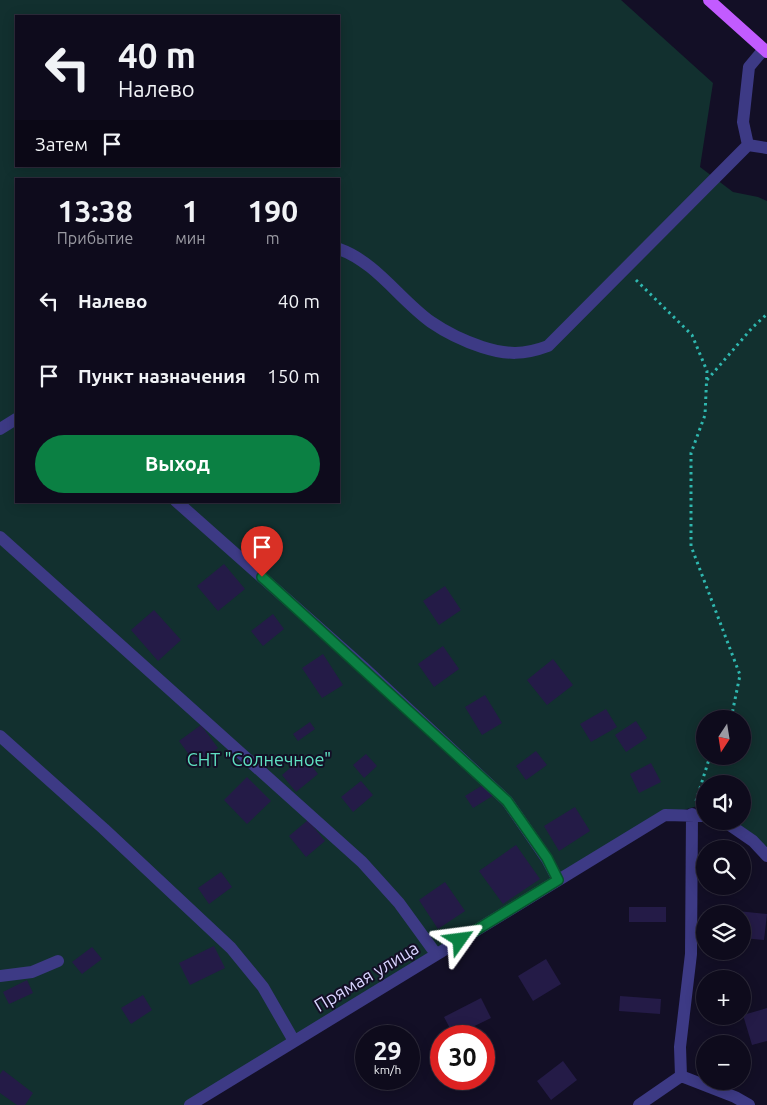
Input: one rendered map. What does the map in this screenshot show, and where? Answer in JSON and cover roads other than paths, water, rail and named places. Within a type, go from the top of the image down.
[{"type":"main road","points":[[709,0],[765,51]]},
{"type":"street","points":[[748,145],[743,122],[749,67],[765,51]]},
{"type":"street","points":[[748,145],[767,148]]},
{"type":"street","points":[[340,250],[377,273],[430,321],[462,340],[496,352],[528,354],[548,346],[748,145]]},
{"type":"street","points":[[0,429],[15,420]]},
{"type":"street","points":[[178,503],[356,661],[507,801],[547,858],[558,880]]},
{"type":"street","points":[[0,536],[362,862],[399,903],[436,954]]},
{"type":"street","points":[[0,736],[118,841],[231,948],[263,987],[294,1040]]},
{"type":"street","name":"Прямая улица","points":[[190,1105],[665,814],[696,815]]},
{"type":"street","points":[[680,1076],[680,1047],[691,954],[692,814]]},
{"type":"street","points":[[738,830],[754,841],[767,856]]},
{"type":"street","points":[[0,976],[32,972],[58,962]]},
{"type":"street","points":[[639,1105],[680,1076]]},
{"type":"street","points":[[680,1076],[735,1097],[749,1105]]},
{"type":"park label","name":"СНТ \"Солнечное\"","points":[[259,759]]}]
